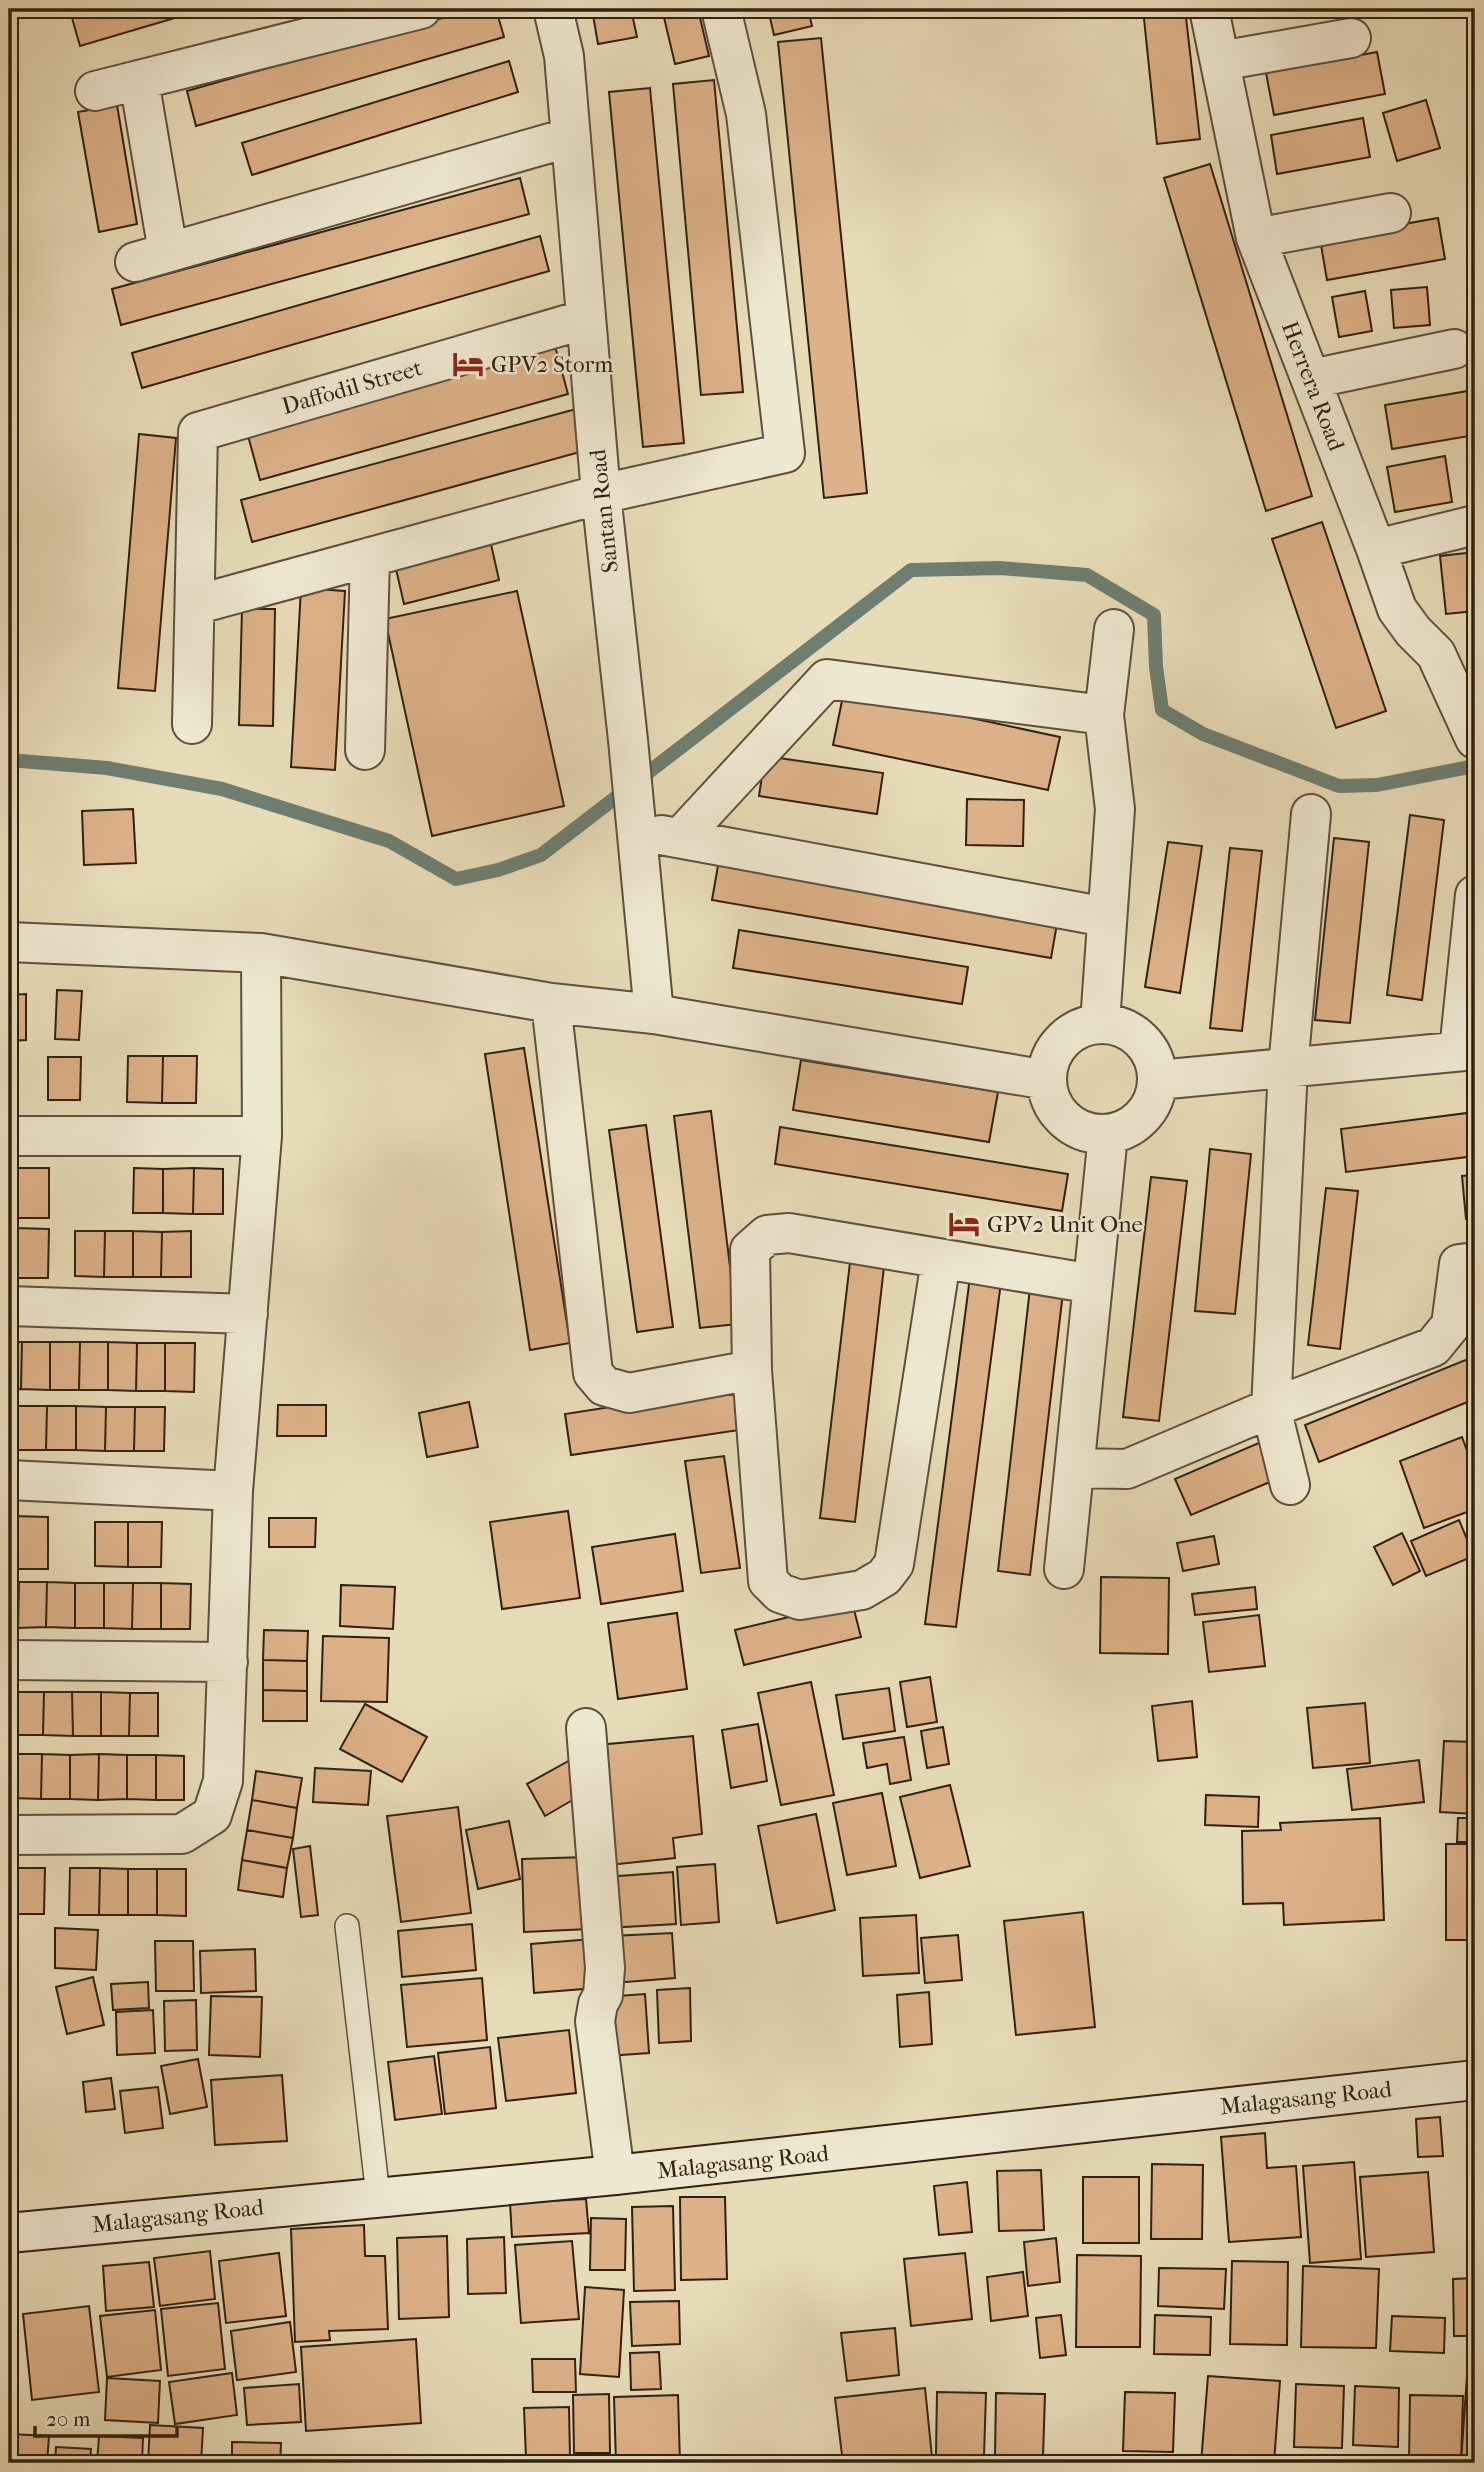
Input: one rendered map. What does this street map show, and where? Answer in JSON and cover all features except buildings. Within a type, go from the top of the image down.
[{"type":"street","points":[[95,91],[421,9]]},
{"type":"street","name":"Santan Road","points":[[553,9],[564,55],[601,494],[654,1014]]},
{"type":"street","points":[[192,724],[195,604],[601,494],[785,453],[746,114],[720,9]]},
{"type":"street","name":"Herrera Road","points":[[1209,9],[1256,238],[1397,609],[1413,631],[1436,654],[1475,739]]},
{"type":"street","points":[[1220,61],[1351,38]]},
{"type":"street","points":[[139,80],[151,257],[571,137]]},
{"type":"street","points":[[1256,238],[1391,213]]},
{"type":"street","name":"Daffodil Street","points":[[195,604],[198,432],[586,319]]},
{"type":"street","points":[[1311,379],[1454,349]]},
{"type":"street","points":[[1376,549],[1475,525]]},
{"type":"street","points":[[365,750],[370,557]]},
{"type":"street","points":[[1100,1023],[1115,809],[1104,715],[1114,629]]},
{"type":"street","points":[[680,838],[827,680],[1104,715]]},
{"type":"street","points":[[1290,1485],[1271,1408],[1288,1068],[1311,814]]},
{"type":"street","points":[[635,820],[680,838],[1106,917]]},
{"type":"street","points":[[1158,1080],[1467,1050],[1475,895]]},
{"type":"street","points":[[9,942],[261,953],[551,1003],[654,1014],[1047,1080]]},
{"type":"street","points":[[9,1835],[183,1834],[212,1815],[223,1781],[233,1490],[262,1136],[261,953]]},
{"type":"street","points":[[551,1003],[593,1373],[604,1387],[629,1393],[752,1370]]},
{"type":"street","points":[[1100,1023],[1118,1025],[1134,1032],[1147,1046],[1155,1062],[1158,1080],[1148,1111],[1138,1122],[1108,1135],[1089,1133],[1073,1126],[1059,1114],[1050,1097],[1047,1080],[1049,1063],[1057,1047],[1068,1035],[1083,1027],[1100,1023]]},
{"type":"street","points":[[1065,1569],[1108,1135]]},
{"type":"street","points":[[9,1136],[262,1136]]},
{"type":"street","points":[[941,1260],[894,1564],[884,1577],[862,1590],[800,1600],[780,1593],[768,1581],[752,1370],[750,1250],[767,1236],[789,1233],[1093,1284]]},
{"type":"street","points":[[1075,1468],[1127,1469],[1271,1408],[1433,1347],[1451,1325],[1459,1264],[1475,1262]]},
{"type":"street","points":[[9,1306],[248,1314]]},
{"type":"street","points":[[9,1480],[233,1490]]},
{"type":"street","points":[[9,1660],[228,1662]]},
{"type":"street","points":[[586,1728],[605,1968],[603,1995],[598,2004],[595,2021],[615,2175]]},
{"type":"street","name":"Malagasang Road","points":[[9,2233],[615,2175],[1475,2080]]},
{"type":"lane","points":[[347,1926],[378,2196]]},
{"type":"waterway","points":[[9,760],[107,768],[222,789],[389,841],[456,879],[498,870],[541,855],[911,570],[1000,568],[1087,575],[1154,615],[1156,667],[1162,710],[1203,734],[1339,786],[1377,785],[1475,766]]},
{"type":"place","name":"GPV2 Storm","points":[[468,364]]},
{"type":"place","name":"GPV2 Unit One","points":[[964,1224]]}]
